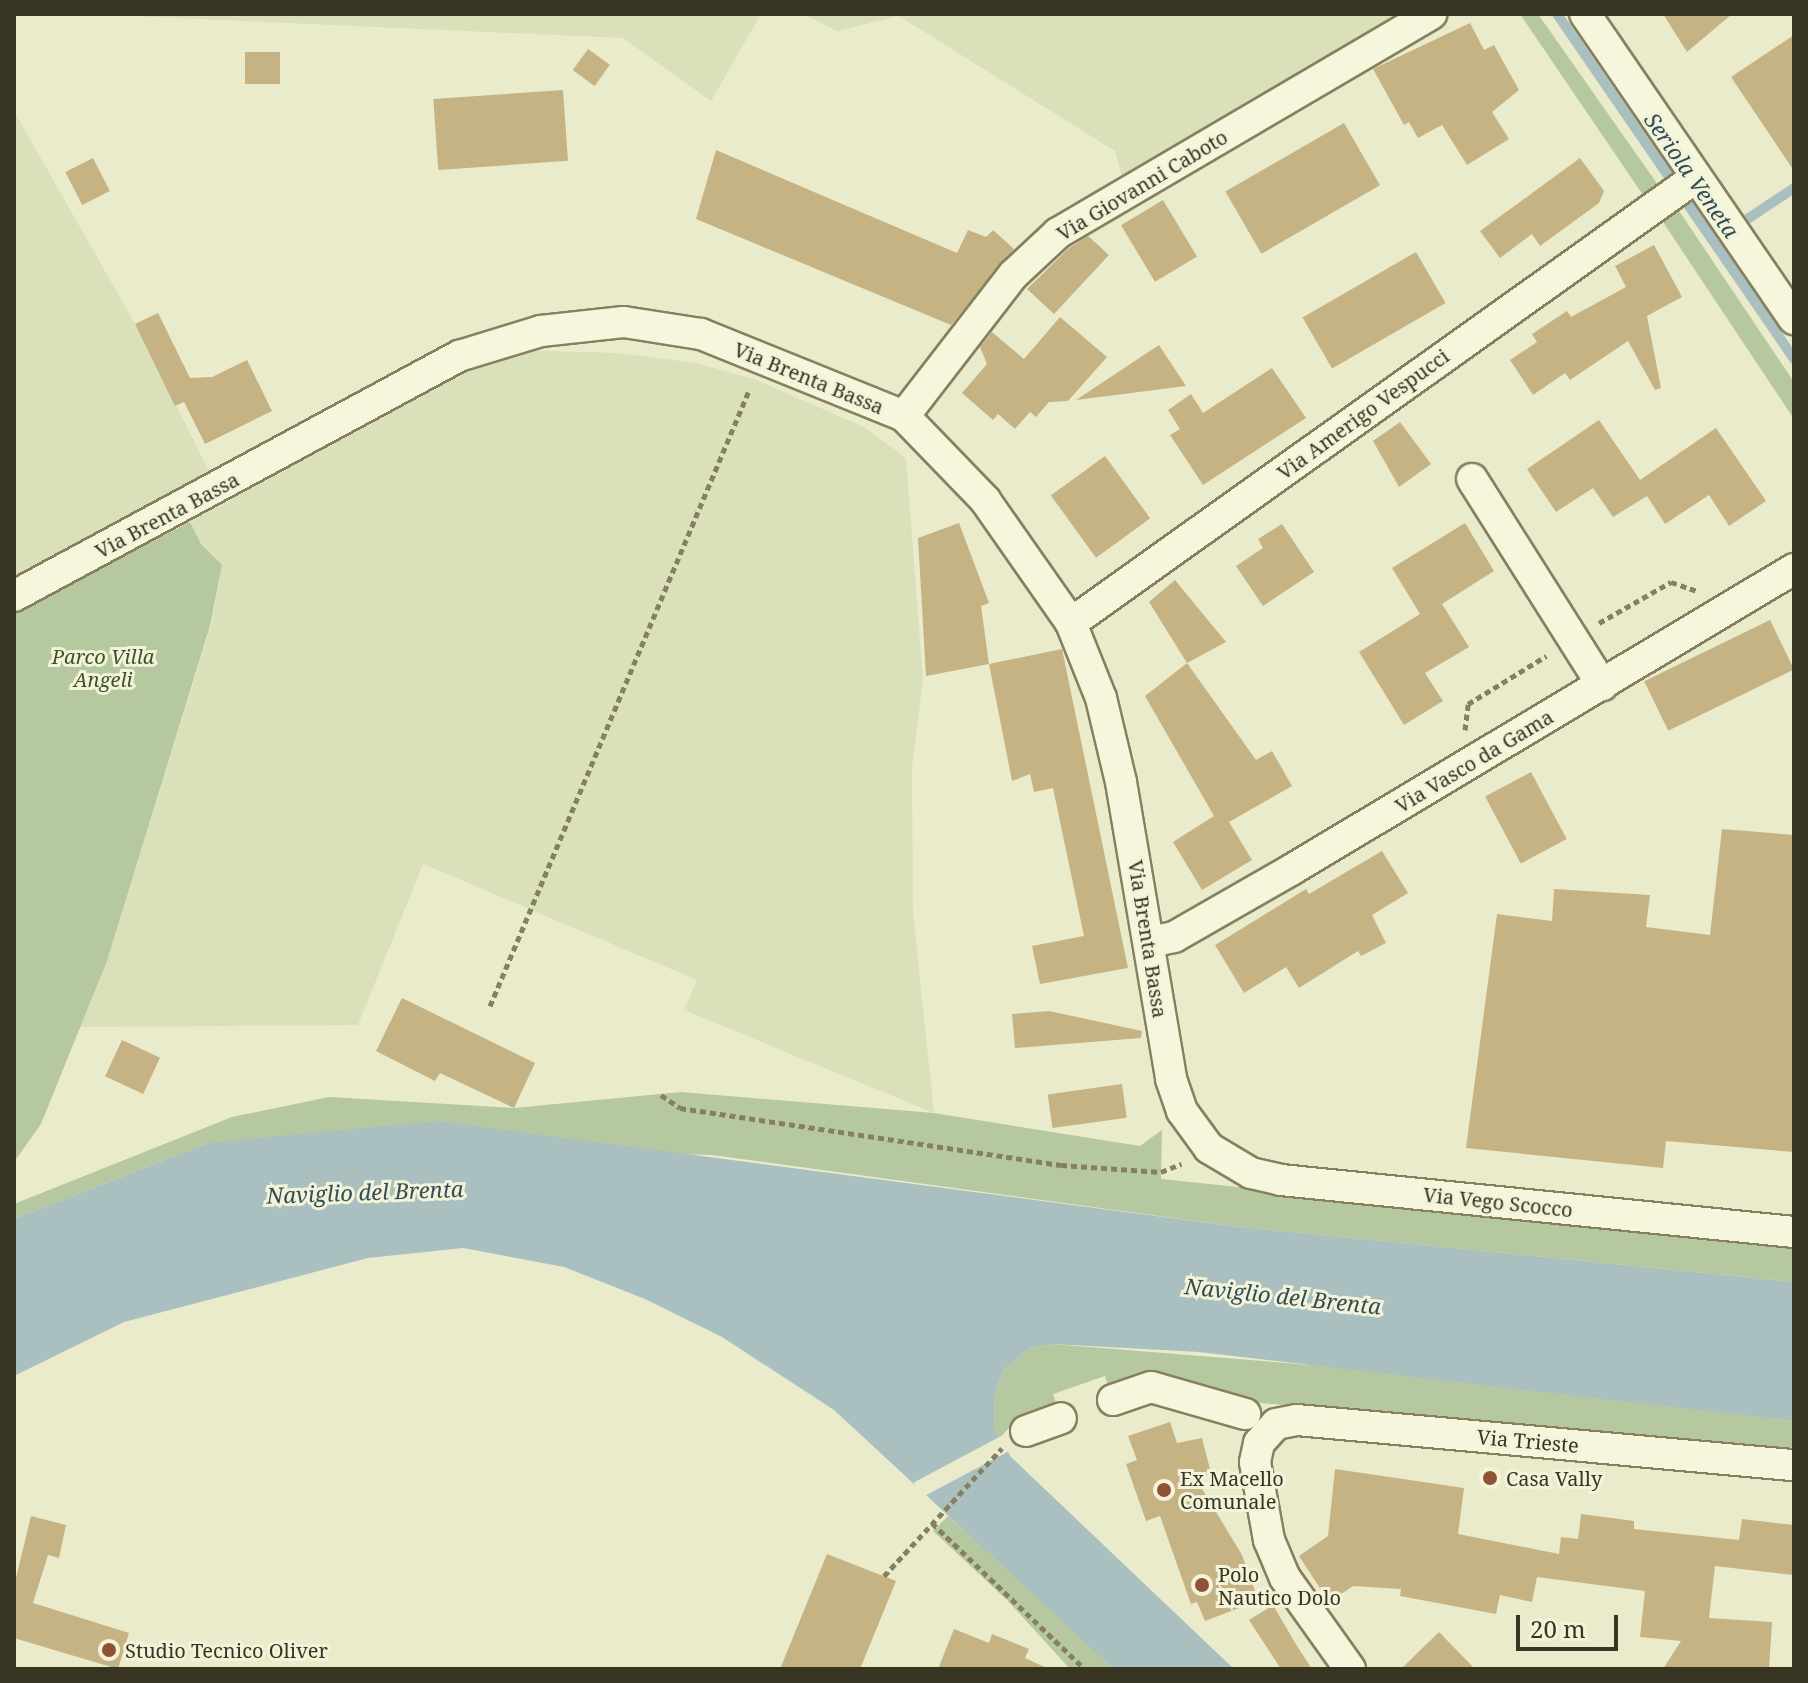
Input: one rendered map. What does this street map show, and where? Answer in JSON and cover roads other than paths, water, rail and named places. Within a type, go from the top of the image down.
[{"type":"street","name":"Via Giovanni Caboto","points":[[904,416],[1013,275],[1058,233],[1431,14]]},
{"type":"street","points":[[1585,14],[1691,181],[1794,319]]},
{"type":"street","name":"Via Amerigo Vespucci","points":[[1071,623],[1654,204],[1691,181]]},
{"type":"street","name":"Via Brenta Bassa","points":[[14,596],[472,352],[541,331],[624,322],[701,334],[904,416],[985,500],[1071,623],[1101,698],[1150,942],[1171,1079],[1182,1111],[1209,1148]]},
{"type":"street","points":[[1472,479],[1602,685]]},
{"type":"street","name":"Via Vasco da Gama","points":[[1150,942],[1174,937],[1291,870],[1794,569]]},
{"type":"street","name":"Via Vego Scocco","points":[[1209,1148],[1251,1173],[1281,1180],[1794,1232]]},
{"type":"street","points":[[1113,1400],[1151,1387],[1255,1423],[1255,1462],[1269,1540],[1285,1578],[1350,1669]]},
{"type":"street","points":[[1015,1438],[1061,1418]]},
{"type":"street","name":"Via Trieste","points":[[1255,1423],[1276,1424],[1297,1420],[1794,1465]]},
{"type":"water","name":"Naviglio del Brenta","points":[[437,1121],[1232,1226],[1794,1282],[1794,1421],[1199,1352],[1052,1344],[1028,1349],[1003,1371],[995,1395],[994,1428],[1011,1457],[1234,1669],[1114,1669],[834,1410],[722,1337],[645,1299],[564,1267],[463,1248],[368,1258],[124,1322],[14,1376],[14,1219],[208,1143]]},
{"type":"waterway","name":"Seriola Veneta","points":[[1557,14],[1794,359]]},
{"type":"waterway","points":[[1746,220],[1794,188]]},
{"type":"place","name":"Casa Vally","points":[[1490,1478]]},
{"type":"place","name":"Ex Macello Comunale","points":[[1164,1490]]},
{"type":"place","name":"Polo Nautico Dolo","points":[[1202,1585]]},
{"type":"place","name":"Studio Tecnico Oliver","points":[[109,1650]]},
{"type":"park label","name":"Parco Villa Angeli","points":[[103,668]]}]
